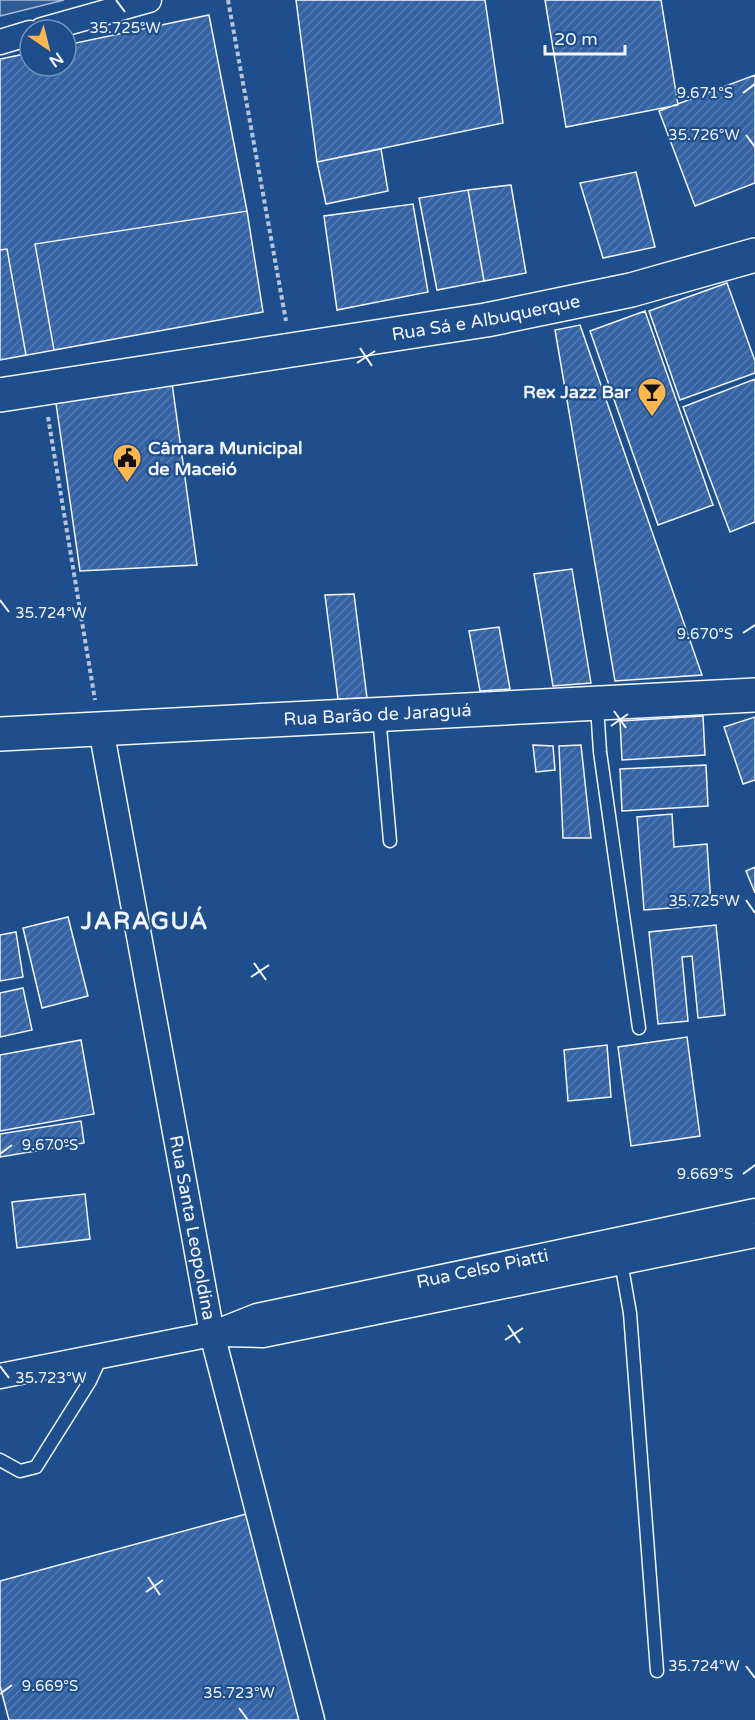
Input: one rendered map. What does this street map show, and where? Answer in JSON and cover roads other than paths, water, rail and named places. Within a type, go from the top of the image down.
[{"type":"street","points":[[78,20],[149,0]]},
{"type":"street","points":[[0,42],[18,37]]},
{"type":"street","name":"Rua Sá e Albuquerque","points":[[0,395],[486,320],[753,262]]},
{"type":"street","name":"Rua Barão de Jaraguá","points":[[0,734],[755,695]]},
{"type":"street","name":"Rua Santa Leopoldina","points":[[101,729],[212,1334],[312,1720]]},
{"type":"street","name":"Rua Celso Piatti","points":[[0,1376],[212,1334],[257,1316],[755,1211]]},
{"type":"street","name":"Rua Celso Piatti","points":[[212,1334],[262,1335],[755,1234]]},
{"type":"lane","points":[[596,703],[600,752],[639,1028]]},
{"type":"lane","points":[[379,714],[390,841]]},
{"type":"lane","points":[[621,1262],[630,1313],[657,1671]]},
{"type":"lane","points":[[0,1460],[20,1471],[36,1467],[90,1381],[101,1356]]},
{"type":"place","name":"Rex Jazz Bar","points":[[652,418]]},
{"type":"place","name":"Câmara Municipal de Maceió","points":[[127,484]]},
{"type":"district","name":"JARAGUÁ","points":[[145,921]]}]
